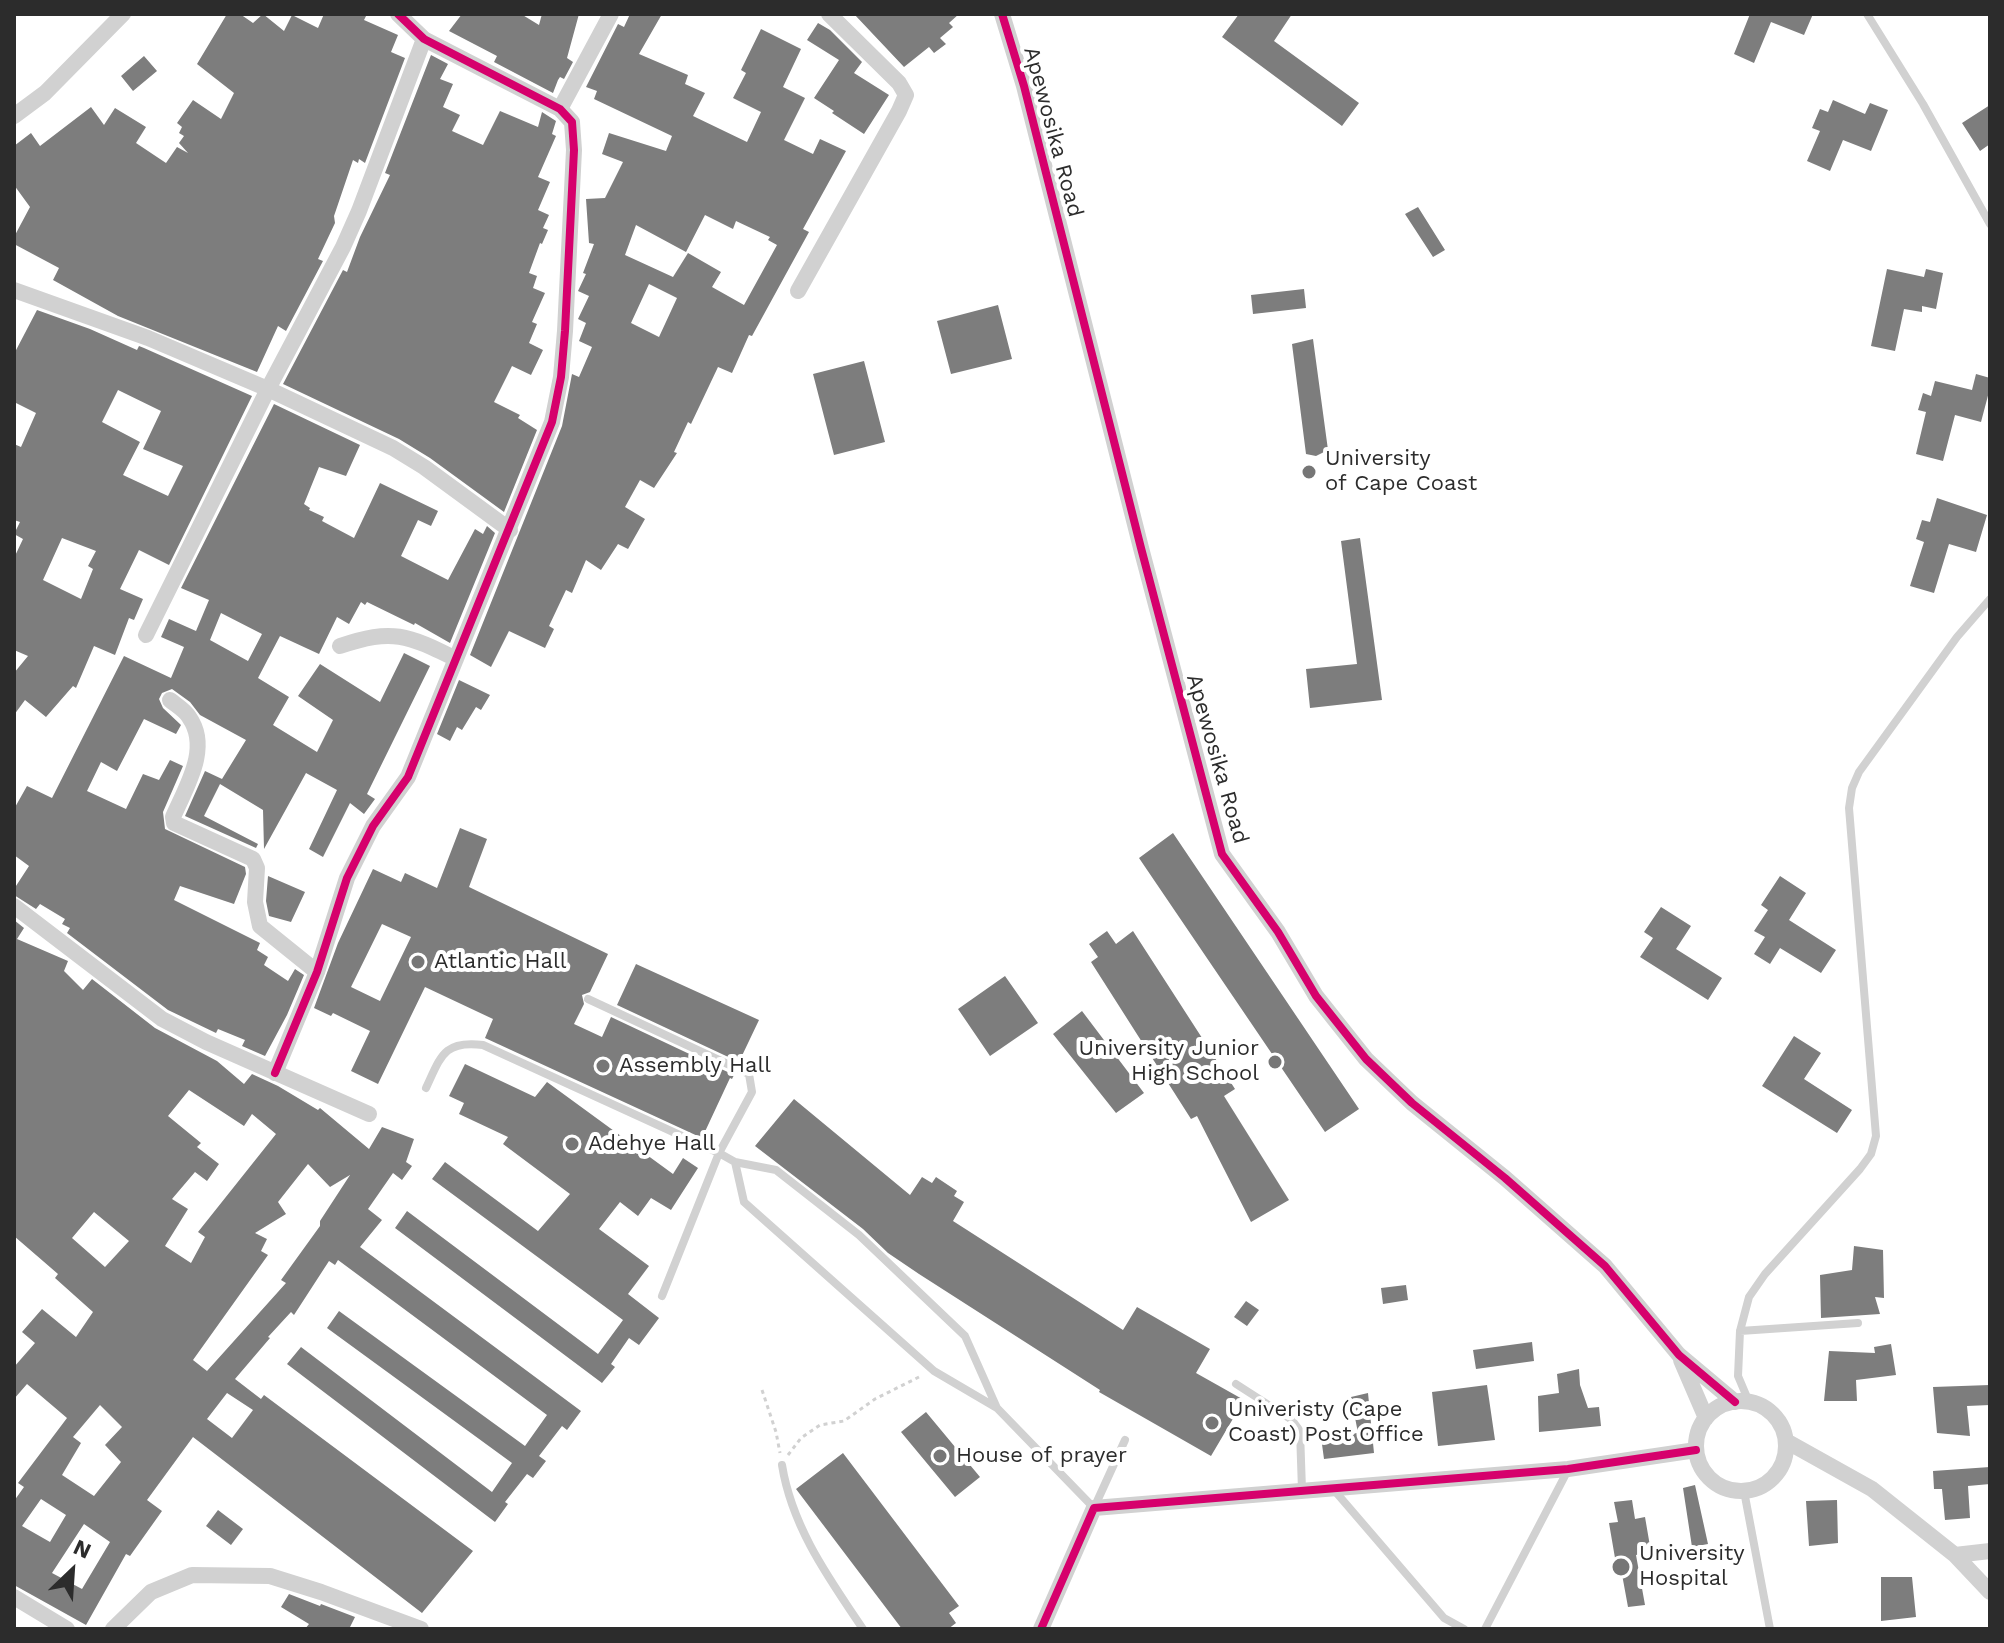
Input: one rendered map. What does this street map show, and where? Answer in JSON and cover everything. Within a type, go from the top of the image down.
[{"type":"street","points":[[14,116],[45,93],[123,14]]},
{"type":"street","points":[[275,1073],[317,972],[347,878],[373,826],[408,777],[510,530],[552,422],[561,377],[570,265],[572,122],[560,109],[424,39],[398,14]]},
{"type":"street","points":[[560,109],[611,14]]},
{"type":"street","points":[[798,291],[906,95],[899,83],[829,14]]},
{"type":"street","name":"Apewosika Road","points":[[1002,14],[1024,86],[1222,854],[1278,932],[1316,996],[1366,1059],[1412,1103],[1505,1178],[1605,1266],[1679,1355]]},
{"type":"street","points":[[146,635],[359,211],[424,39]]},
{"type":"street","points":[[14,290],[148,338],[268,389],[393,448],[510,530]]},
{"type":"street","points":[[340,646],[373,635],[398,636],[424,643],[456,659]]},
{"type":"street","points":[[170,700],[189,716],[197,733],[198,759],[173,817],[174,823],[253,859],[257,868],[255,902],[260,926],[317,972]]},
{"type":"street","points":[[14,906],[160,1017],[206,1042],[369,1114]]},
{"type":"street","points":[[1679,1355],[1742,1402],[1763,1407],[1782,1428],[1786,1441],[1784,1459],[1775,1475],[1761,1486],[1744,1491],[1730,1490],[1707,1475],[1699,1463],[1696,1450],[1698,1433],[1706,1418],[1719,1407],[1742,1402]]},
{"type":"street","points":[[1679,1355],[1706,1418]]},
{"type":"street","points":[[1786,1441],[1872,1489],[1955,1555],[1990,1592]]},
{"type":"street","points":[[1041,1629],[1094,1508],[1568,1469],[1696,1450]]},
{"type":"street","points":[[1955,1555],[1990,1551]]},
{"type":"street","points":[[113,1629],[151,1592],[192,1575],[270,1576],[421,1629]]},
{"type":"street","points":[[14,1597],[67,1629]]},
{"type":"lane","points":[[1867,14],[1923,104],[1990,224]]},
{"type":"lane","points":[[1742,1402],[1738,1376],[1740,1331],[1749,1297],[1765,1274],[1860,1169],[1871,1154],[1876,1136],[1849,808],[1852,788],[1859,772],[1957,637],[1990,599]]},
{"type":"lane","points":[[588,999],[749,1074],[752,1082],[752,1092],[719,1153],[662,1296]]},
{"type":"lane","points":[[426,1088],[442,1054],[455,1045],[483,1045],[735,1162],[776,1170],[859,1235],[965,1336],[997,1408]]},
{"type":"lane","points":[[735,1162],[744,1202],[931,1368],[997,1408],[1094,1508],[1125,1440]]},
{"type":"lane","points":[[1740,1331],[1858,1323]]},
{"type":"lane","points":[[1236,1384],[1292,1420],[1300,1431],[1302,1490]]},
{"type":"lane","points":[[782,1465],[787,1495],[801,1530],[863,1629]]},
{"type":"lane","points":[[1485,1629],[1568,1469]]},
{"type":"lane","points":[[1333,1489],[1444,1618],[1464,1629]]},
{"type":"lane","points":[[1744,1491],[1770,1629]]},
{"type":"path","points":[[782,1465],[801,1438],[820,1425],[844,1421],[875,1399],[931,1368]]},
{"type":"path","points":[[762,1390],[776,1432],[782,1465]]},
{"type":"building","points":[[227,14],[240,14],[253,23],[263,14],[284,31],[292,15],[318,28],[324,14],[367,14],[364,20],[398,35],[391,52],[405,58],[365,163],[359,159],[358,163],[353,160],[334,216],[335,223],[318,259],[323,261],[286,331],[278,326],[257,372],[118,316],[53,280],[59,268],[14,244],[14,237],[30,207],[14,185],[14,146],[31,133],[40,146],[91,107],[104,125],[115,108],[146,127],[136,143],[166,163],[177,147],[188,153],[179,143],[184,136],[179,133],[182,127],[177,123],[193,100],[221,119],[234,93],[197,64]]},
{"type":"building","points":[[462,14],[521,14],[539,25],[542,14],[579,14],[567,58],[573,62],[564,79],[560,77],[553,93],[494,62],[497,56],[449,31]]},
{"type":"building","points":[[630,14],[662,14],[639,54],[688,75],[685,84],[705,93],[693,116],[747,142],[761,112],[733,98],[746,73],[741,70],[761,29],[801,49],[783,87],[805,98],[784,140],[813,154],[820,139],[846,151],[803,229],[809,232],[752,336],[749,335],[732,373],[718,367],[691,424],[688,422],[674,452],[677,453],[654,488],[640,480],[625,507],[645,519],[628,549],[618,544],[601,570],[586,560],[572,593],[566,590],[549,626],[554,629],[545,648],[509,631],[491,667],[470,655],[562,426],[572,374],[579,377],[592,347],[579,341],[586,323],[578,319],[589,296],[578,291],[594,244],[589,243],[586,199],[605,198],[623,162],[602,154],[609,133],[666,151],[672,136],[594,99],[597,91],[586,87],[618,24],[624,27]],"holes":[[[705,215],[733,229],[736,221],[770,237],[768,240],[777,245],[744,305],[712,287],[721,272],[688,253],[673,277],[625,255],[636,225],[686,252]],[[649,284],[677,298],[659,337],[631,323]]]},
{"type":"building","points":[[854,14],[959,14],[949,23],[953,27],[940,38],[946,44],[934,53],[929,47],[904,67]]},
{"type":"building","points":[[1239,14],[1292,14],[1274,41],[1359,103],[1342,126],[1222,37]]},
{"type":"building","points":[[1750,14],[1813,14],[1804,35],[1771,22],[1754,63],[1734,54]]},
{"type":"building","points":[[818,23],[830,30],[862,62],[854,73],[889,95],[864,134],[814,98],[839,60],[807,40]]},
{"type":"building","points":[[431,55],[448,64],[440,79],[453,84],[443,107],[460,115],[452,131],[483,145],[500,111],[538,127],[542,112],[556,121],[552,134],[556,136],[538,177],[550,182],[538,210],[549,215],[543,228],[548,230],[529,273],[537,276],[533,288],[545,293],[532,322],[537,324],[529,343],[543,350],[531,375],[512,366],[494,402],[520,415],[518,418],[537,430],[504,512],[399,439],[283,384],[343,270],[347,272],[390,175],[385,173]]},
{"type":"building","points":[[144,56],[157,71],[133,91],[121,76]]},
{"type":"building","points":[[1833,100],[1865,114],[1870,103],[1888,110],[1871,151],[1843,140],[1830,171],[1807,161],[1820,131],[1812,128],[1820,109],[1828,112]]},
{"type":"building","points":[[1990,105],[1990,144],[1980,151],[1962,123]]},
{"type":"building","points":[[1418,207],[1445,250],[1433,257],[1405,214]]},
{"type":"building","points":[[1887,269],[1924,277],[1926,269],[1943,273],[1936,309],[1922,306],[1922,312],[1904,309],[1895,351],[1871,346]]},
{"type":"building","points":[[1304,289],[1306,308],[1253,314],[1251,295]]},
{"type":"building","points":[[998,305],[1012,359],[951,374],[937,321]]},
{"type":"building","points":[[37,310],[137,350],[139,346],[144,348],[252,396],[169,565],[139,550],[120,589],[143,599],[134,620],[129,618],[115,655],[94,646],[76,688],[73,686],[46,717],[25,700],[14,715],[14,673],[28,656],[14,650],[14,558],[23,539],[14,534],[20,522],[14,520],[14,444],[21,447],[36,413],[14,402],[14,354]],"holes":[[[118,390],[161,411],[143,449],[183,466],[168,496],[123,475],[140,442],[102,422]],[[62,538],[96,551],[88,566],[93,569],[81,599],[43,580]]]},
{"type":"building","points":[[1313,339],[1328,450],[1316,456],[1306,454],[1292,344]]},
{"type":"building","points":[[864,361],[885,442],[834,455],[813,374]]},
{"type":"building","points":[[1976,374],[1990,378],[1981,422],[1955,415],[1943,461],[1916,454],[1926,412],[1918,410],[1923,393],[1931,396],[1935,381],[1972,390]]},
{"type":"building","points":[[274,404],[360,445],[346,476],[319,467],[304,504],[324,517],[322,521],[354,538],[380,483],[438,511],[431,526],[418,520],[401,556],[448,580],[475,529],[483,534],[487,526],[495,533],[450,643],[415,623],[367,602],[365,605],[361,602],[349,624],[337,617],[319,654],[280,636],[258,678],[289,697],[273,725],[317,752],[333,720],[298,696],[320,664],[380,702],[404,653],[430,666],[367,794],[375,799],[364,814],[350,803],[323,857],[309,849],[337,790],[306,773],[264,849],[263,810],[220,784],[204,816],[258,844],[256,848],[185,816],[205,771],[222,779],[246,740],[200,715],[190,702],[172,689],[162,693],[159,699],[163,708],[181,725],[176,734],[144,719],[117,771],[101,762],[87,791],[126,809],[143,774],[159,780],[170,760],[183,766],[163,812],[165,829],[245,867],[246,874],[234,904],[180,886],[174,900],[260,943],[257,950],[268,957],[264,965],[288,981],[295,969],[304,975],[265,1056],[242,1046],[245,1040],[218,1029],[216,1033],[168,1010],[67,933],[70,928],[62,924],[65,919],[40,904],[36,909],[14,895],[14,889],[29,866],[14,855],[14,809],[27,786],[52,798],[124,656],[171,678],[184,647],[161,637],[169,619],[196,631],[209,600],[181,588]],"holes":[[[221,613],[262,634],[248,661],[210,640]]]},
{"type":"building","points":[[1937,498],[1987,515],[1976,552],[1949,544],[1934,593],[1910,586],[1924,542],[1916,539],[1922,520],[1930,522]]},
{"type":"building","points":[[1360,538],[1382,700],[1310,708],[1306,669],[1357,664],[1341,541]]},
{"type":"building","points":[[459,680],[490,695],[481,710],[476,707],[462,730],[457,727],[450,741],[437,734]]},
{"type":"building","points":[[460,828],[487,839],[469,887],[608,954],[590,992],[582,995],[584,1004],[574,1024],[602,1037],[611,1017],[734,1075],[702,1138],[485,1038],[493,1019],[425,987],[378,1084],[351,1071],[370,1031],[333,1013],[331,1016],[314,1008],[338,943],[373,869],[401,882],[405,873],[437,888]],"holes":[[[382,924],[411,937],[380,1001],[351,987]]]},
{"type":"building","points":[[1173,833],[1359,1109],[1325,1132],[1139,858]]},
{"type":"building","points":[[268,876],[305,892],[291,922],[269,916],[266,901]]},
{"type":"building","points":[[1780,876],[1806,893],[1789,920],[1836,950],[1821,973],[1780,948],[1770,964],[1754,954],[1765,937],[1754,931],[1768,910],[1761,905]]},
{"type":"building","points":[[1661,907],[1691,926],[1676,949],[1722,978],[1708,1000],[1640,957],[1653,938],[1644,932]]},
{"type":"building","points":[[14,920],[24,928],[17,939],[68,961],[64,971],[83,990],[92,979],[155,1028],[217,1061],[244,1084],[252,1074],[278,1086],[318,1110],[320,1108],[369,1149],[382,1127],[414,1139],[406,1162],[412,1166],[402,1180],[393,1173],[368,1209],[382,1220],[360,1247],[581,1411],[567,1430],[562,1426],[539,1456],[546,1461],[533,1478],[527,1474],[505,1502],[508,1504],[495,1522],[287,1364],[301,1347],[492,1492],[512,1463],[327,1328],[339,1311],[525,1446],[547,1415],[338,1260],[335,1265],[329,1261],[294,1315],[291,1312],[235,1379],[261,1399],[264,1395],[473,1551],[422,1613],[193,1437],[147,1500],[162,1511],[130,1556],[126,1554],[86,1625],[14,1585],[14,1501],[24,1487],[18,1483],[67,1418],[27,1384],[14,1399],[14,1367],[35,1343],[22,1332],[42,1309],[76,1337],[93,1312],[55,1278],[58,1274],[14,1236]],"holes":[[[189,1090],[244,1126],[252,1114],[276,1134],[198,1232],[205,1237],[191,1263],[165,1246],[188,1209],[172,1199],[195,1172],[207,1181],[219,1164],[197,1147],[201,1143],[168,1116]],[[308,1164],[330,1187],[350,1175],[320,1221],[320,1226],[281,1280],[286,1283],[207,1371],[193,1360],[268,1255],[261,1251],[267,1239],[255,1233],[286,1214],[278,1202]],[[94,1212],[129,1241],[105,1267],[72,1238]],[[227,1393],[253,1410],[232,1438],[207,1419]],[[100,1405],[122,1427],[105,1445],[121,1462],[94,1496],[62,1475],[81,1443],[73,1437]],[[41,1499],[66,1515],[50,1542],[22,1526]],[[84,1524],[110,1542],[82,1589],[52,1573]]]},
{"type":"building","points":[[1107,931],[1116,944],[1133,931],[1235,1089],[1224,1096],[1289,1200],[1251,1222],[1197,1116],[1191,1119],[1091,962],[1098,957],[1089,944]]},
{"type":"building","points":[[636,964],[759,1020],[739,1062],[617,1005]]},
{"type":"building","points":[[1005,976],[1038,1023],[990,1056],[958,1009]]},
{"type":"building","points":[[1082,1011],[1144,1093],[1116,1113],[1053,1034]]},
{"type":"building","points":[[1794,1036],[1821,1053],[1804,1079],[1852,1110],[1837,1133],[1762,1086]]},
{"type":"building","points":[[465,1064],[535,1097],[547,1082],[673,1174],[683,1158],[698,1168],[671,1210],[651,1198],[638,1216],[620,1202],[599,1229],[649,1266],[628,1294],[659,1318],[639,1345],[629,1338],[611,1364],[615,1367],[602,1383],[395,1228],[407,1211],[598,1354],[623,1320],[432,1179],[445,1162],[538,1231],[570,1194],[503,1144],[508,1137],[459,1114],[464,1103],[449,1096]]},
{"type":"building","points":[[794,1099],[910,1195],[922,1177],[932,1183],[936,1177],[957,1191],[954,1196],[964,1202],[953,1221],[1123,1330],[1137,1307],[1210,1349],[1196,1373],[1244,1400],[1211,1456],[1099,1392],[888,1253],[863,1229],[755,1146]]},
{"type":"building","points":[[1854,1246],[1883,1250],[1884,1298],[1875,1297],[1880,1314],[1821,1318],[1820,1275],[1852,1270]]},
{"type":"building","points":[[1406,1285],[1408,1300],[1383,1304],[1381,1288]]},
{"type":"building","points":[[1246,1301],[1259,1310],[1247,1326],[1234,1317]]},
{"type":"building","points":[[1532,1342],[1534,1361],[1476,1369],[1473,1350]]},
{"type":"building","points":[[1891,1344],[1896,1375],[1856,1380],[1857,1401],[1824,1401],[1829,1351],[1875,1353],[1874,1347]]},
{"type":"building","points":[[1579,1369],[1580,1385],[1588,1408],[1599,1407],[1601,1426],[1539,1432],[1538,1396],[1559,1393],[1557,1374]]},
{"type":"building","points":[[1487,1385],[1495,1440],[1438,1446],[1432,1392]]},
{"type":"building","points":[[1990,1385],[1990,1405],[1967,1406],[1970,1436],[1937,1433],[1933,1387]]},
{"type":"building","points":[[1368,1393],[1374,1453],[1324,1459],[1321,1437],[1358,1433],[1351,1397]]},
{"type":"building","points":[[926,1412],[980,1477],[955,1497],[901,1432]]},
{"type":"building","points":[[843,1453],[959,1606],[949,1613],[956,1623],[948,1629],[902,1629],[796,1489]]},
{"type":"building","points":[[1990,1467],[1990,1484],[1968,1486],[1970,1518],[1945,1520],[1942,1489],[1934,1489],[1933,1471]]},
{"type":"building","points":[[1695,1485],[1708,1544],[1692,1547],[1683,1488]]},
{"type":"building","points":[[1632,1500],[1635,1519],[1645,1517],[1651,1552],[1636,1555],[1645,1605],[1628,1607],[1609,1523],[1618,1522],[1614,1502]]},
{"type":"building","points":[[1837,1500],[1838,1543],[1809,1546],[1806,1501]]},
{"type":"building","points":[[218,1510],[243,1529],[231,1545],[206,1526]]},
{"type":"building","points":[[1881,1577],[1912,1577],[1916,1617],[1881,1621]]},
{"type":"building","points":[[289,1594],[355,1617],[349,1629],[305,1629],[309,1624],[281,1607]]},
{"type":"cycle path","points":[[275,1073],[317,972],[347,878],[373,826],[408,777],[552,422],[561,377],[574,150],[572,122],[560,109],[424,39],[398,14]]},
{"type":"cycle path","points":[[1002,14],[1024,86],[1222,854],[1278,932],[1316,996],[1366,1059],[1412,1103],[1505,1178],[1605,1266],[1679,1355],[1735,1402]]},
{"type":"cycle path","points":[[1041,1629],[1094,1508],[1568,1469],[1696,1450]]},
{"type":"place","name":"University of Cape Coast","points":[[1309,472]]},
{"type":"place","name":"Atlantic Hall","points":[[418,962]]},
{"type":"place","name":"University Junior High School","points":[[1275,1062]]},
{"type":"place","name":"Assembly Hall","points":[[603,1066]]},
{"type":"place","name":"Adehye Hall","points":[[572,1144]]},
{"type":"place","name":"Univeristy (Cape Coast) Post Office","points":[[1212,1423]]},
{"type":"place","name":"House of prayer","points":[[940,1456]]},
{"type":"place","name":"University Hospital","points":[[1621,1567]]}]
